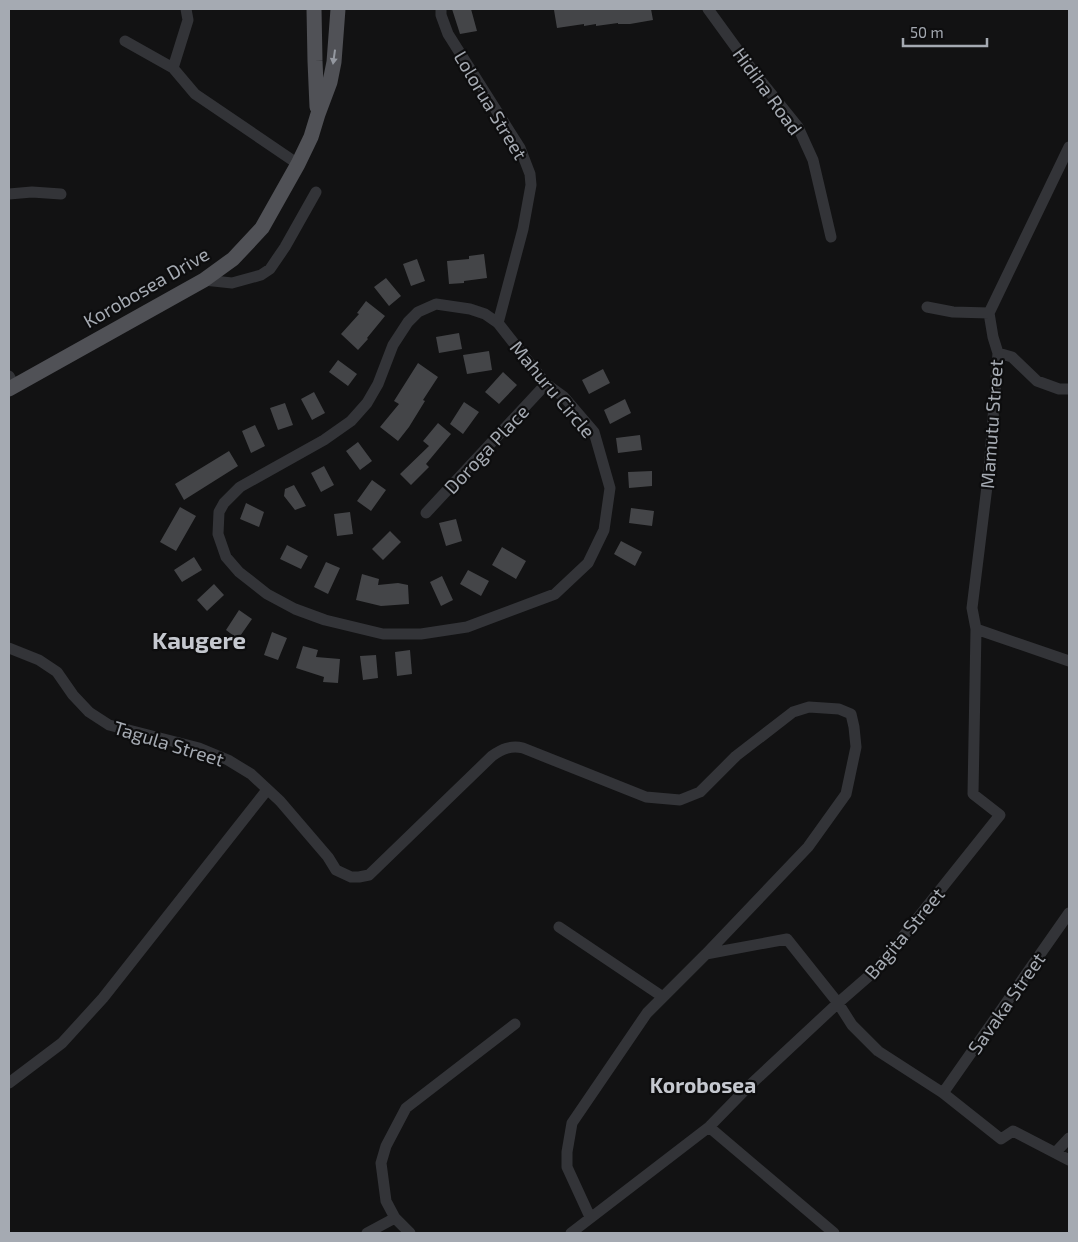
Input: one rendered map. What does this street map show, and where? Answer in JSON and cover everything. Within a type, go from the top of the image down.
[{"type":"main road","name":"Korobosea Drive","points":[[314,9],[314,61],[318,114]]},
{"type":"main road","name":"Korobosea Drive","points":[[11,383],[204,280],[233,259],[262,228],[311,137],[330,82],[334,62],[338,9]]},
{"type":"street","points":[[173,68],[188,20],[186,9]]},
{"type":"street","name":"Lolorua Street","points":[[441,9],[441,16],[448,34],[520,148],[532,185],[523,229],[498,323]]},
{"type":"street","name":"Hidiha Road","points":[[708,9],[753,71],[798,128],[813,160],[831,237]]},
{"type":"street","points":[[125,41],[173,68],[195,94],[298,164]]},
{"type":"street","points":[[927,307],[953,312],[989,313],[1069,147]]},
{"type":"street","points":[[9,194],[32,192],[61,194]]},
{"type":"street","points":[[204,280],[232,283],[261,275],[270,269],[285,247],[316,192]]},
{"type":"street","name":"Mahuru Circle","points":[[436,304],[454,306],[485,314],[498,323],[546,384],[564,397],[594,432],[610,488],[604,530],[588,563],[555,594],[467,627],[421,634],[383,634],[325,620],[295,610],[266,594],[239,572],[226,558],[218,534],[219,512],[224,503],[247,482],[324,440],[351,421],[367,403],[378,384],[393,345],[408,322],[418,312],[436,304]]},
{"type":"street","name":"Mamutu Street","points":[[976,629],[972,608],[989,470],[998,353],[989,313]]},
{"type":"street","points":[[998,353],[1012,357],[1037,381],[1059,389],[1069,389]]},
{"type":"street","name":"Doroga Place","points":[[426,513],[546,384]]},
{"type":"street","points":[[976,629],[1069,661]]},
{"type":"street","name":"Bagita Street","points":[[572,1233],[590,1217],[709,1127],[749,1086],[877,969],[1000,815],[972,794],[976,629]]},
{"type":"street","name":"Tagula Street","points":[[9,648],[39,660],[57,672],[89,712],[103,722],[119,729],[136,731],[198,748],[228,760],[251,774],[300,824],[336,870],[342,874],[359,877],[369,875],[492,756],[501,750],[516,746],[646,797],[680,800],[700,792],[736,756],[793,712],[809,707],[839,709],[851,714],[856,747],[846,794],[808,847],[706,954]]},
{"type":"street","points":[[9,1083],[62,1043],[103,998],[267,790]]},
{"type":"street","name":"Savaka Street","points":[[943,1093],[1068,919]]},
{"type":"street","points":[[559,927],[663,997]]},
{"type":"street","points":[[590,1217],[567,1167],[567,1152],[572,1123],[647,1013],[706,954],[786,939],[838,1003],[852,1025],[878,1051],[943,1093],[1001,1139],[1013,1131],[1069,1160]]},
{"type":"street","points":[[410,1233],[395,1218],[386,1201],[381,1163],[386,1146],[406,1108],[515,1024]]},
{"type":"street","points":[[709,1127],[834,1233]]},
{"type":"street","points":[[1055,1154],[1069,1138]]},
{"type":"street","points":[[367,1233],[395,1218]]},
{"type":"building","points":[[452,9],[471,9],[477,31],[460,34]]},
{"type":"building","points":[[651,9],[653,20],[630,24],[618,23],[584,26],[584,24],[557,28],[554,10]]},
{"type":"building","points":[[484,254],[487,278],[449,284],[447,261],[469,259],[469,256]]},
{"type":"building","points":[[417,259],[425,281],[411,286],[403,264]]},
{"type":"building","points":[[386,278],[401,296],[389,306],[374,287]]},
{"type":"building","points":[[366,301],[385,316],[358,350],[341,334],[359,314],[357,313]]},
{"type":"building","points":[[459,333],[462,349],[439,353],[436,337]]},
{"type":"building","points":[[489,351],[492,370],[467,374],[463,355]]},
{"type":"building","points":[[338,360],[357,374],[348,386],[329,372]]},
{"type":"building","points":[[418,363],[438,377],[409,427],[398,441],[380,427],[399,404],[394,401]]},
{"type":"building","points":[[603,369],[610,383],[589,394],[582,380]]},
{"type":"building","points":[[503,372],[517,385],[499,404],[485,392]]},
{"type":"building","points":[[314,392],[325,413],[312,420],[301,399]]},
{"type":"building","points":[[625,399],[631,413],[610,424],[604,410]]},
{"type":"building","points":[[464,402],[479,412],[463,434],[450,424]]},
{"type":"building","points":[[285,403],[293,425],[278,430],[270,408]]},
{"type":"building","points":[[438,423],[451,434],[426,464],[429,467],[411,485],[400,474],[429,446],[423,441]]},
{"type":"building","points":[[255,425],[265,446],[251,453],[242,431]]},
{"type":"building","points":[[640,435],[642,450],[618,453],[616,438]]},
{"type":"building","points":[[358,442],[372,461],[360,470],[346,451]]},
{"type":"building","points":[[229,451],[238,466],[184,500],[175,484]]},
{"type":"building","points":[[324,466],[334,485],[321,492],[311,473]]},
{"type":"building","points":[[652,471],[652,486],[629,488],[628,472]]},
{"type":"building","points":[[372,480],[386,490],[371,511],[357,501]]},
{"type":"building","points":[[294,485],[306,506],[295,510],[284,496],[285,489]]},
{"type":"building","points":[[246,503],[264,512],[259,527],[240,519]]},
{"type":"building","points":[[180,507],[196,516],[176,551],[160,542]]},
{"type":"building","points":[[631,508],[654,511],[652,526],[629,523]]},
{"type":"building","points":[[350,512],[353,534],[337,536],[334,514]]},
{"type":"building","points":[[456,519],[462,541],[446,546],[439,523]]},
{"type":"building","points":[[390,531],[401,542],[383,560],[372,549]]},
{"type":"building","points":[[621,541],[642,552],[635,566],[614,554]]},
{"type":"building","points":[[287,545],[308,556],[301,569],[280,559]]},
{"type":"building","points":[[502,547],[526,561],[516,579],[492,565]]},
{"type":"building","points":[[194,557],[202,570],[182,582],[174,570]]},
{"type":"building","points":[[326,562],[340,568],[328,594],[314,587]]},
{"type":"building","points":[[468,570],[489,581],[481,596],[460,584]]},
{"type":"building","points":[[362,574],[379,579],[378,585],[398,583],[408,585],[409,604],[381,606],[356,600]]},
{"type":"building","points":[[442,576],[453,600],[441,606],[430,582]]},
{"type":"building","points":[[214,584],[224,595],[207,611],[197,600]]},
{"type":"building","points":[[239,610],[252,619],[238,639],[226,630]]},
{"type":"building","points":[[272,632],[287,638],[278,660],[264,655]]},
{"type":"building","points":[[303,646],[318,650],[316,657],[340,659],[338,683],[323,682],[324,677],[296,668]]},
{"type":"building","points":[[410,650],[412,674],[397,676],[395,652]]},
{"type":"building","points":[[376,655],[378,678],[363,680],[360,656]]},
{"type":"district","name":"Kaugere","points":[[199,639]]},
{"type":"district","name":"Korobosea","points":[[703,1084]]}]
